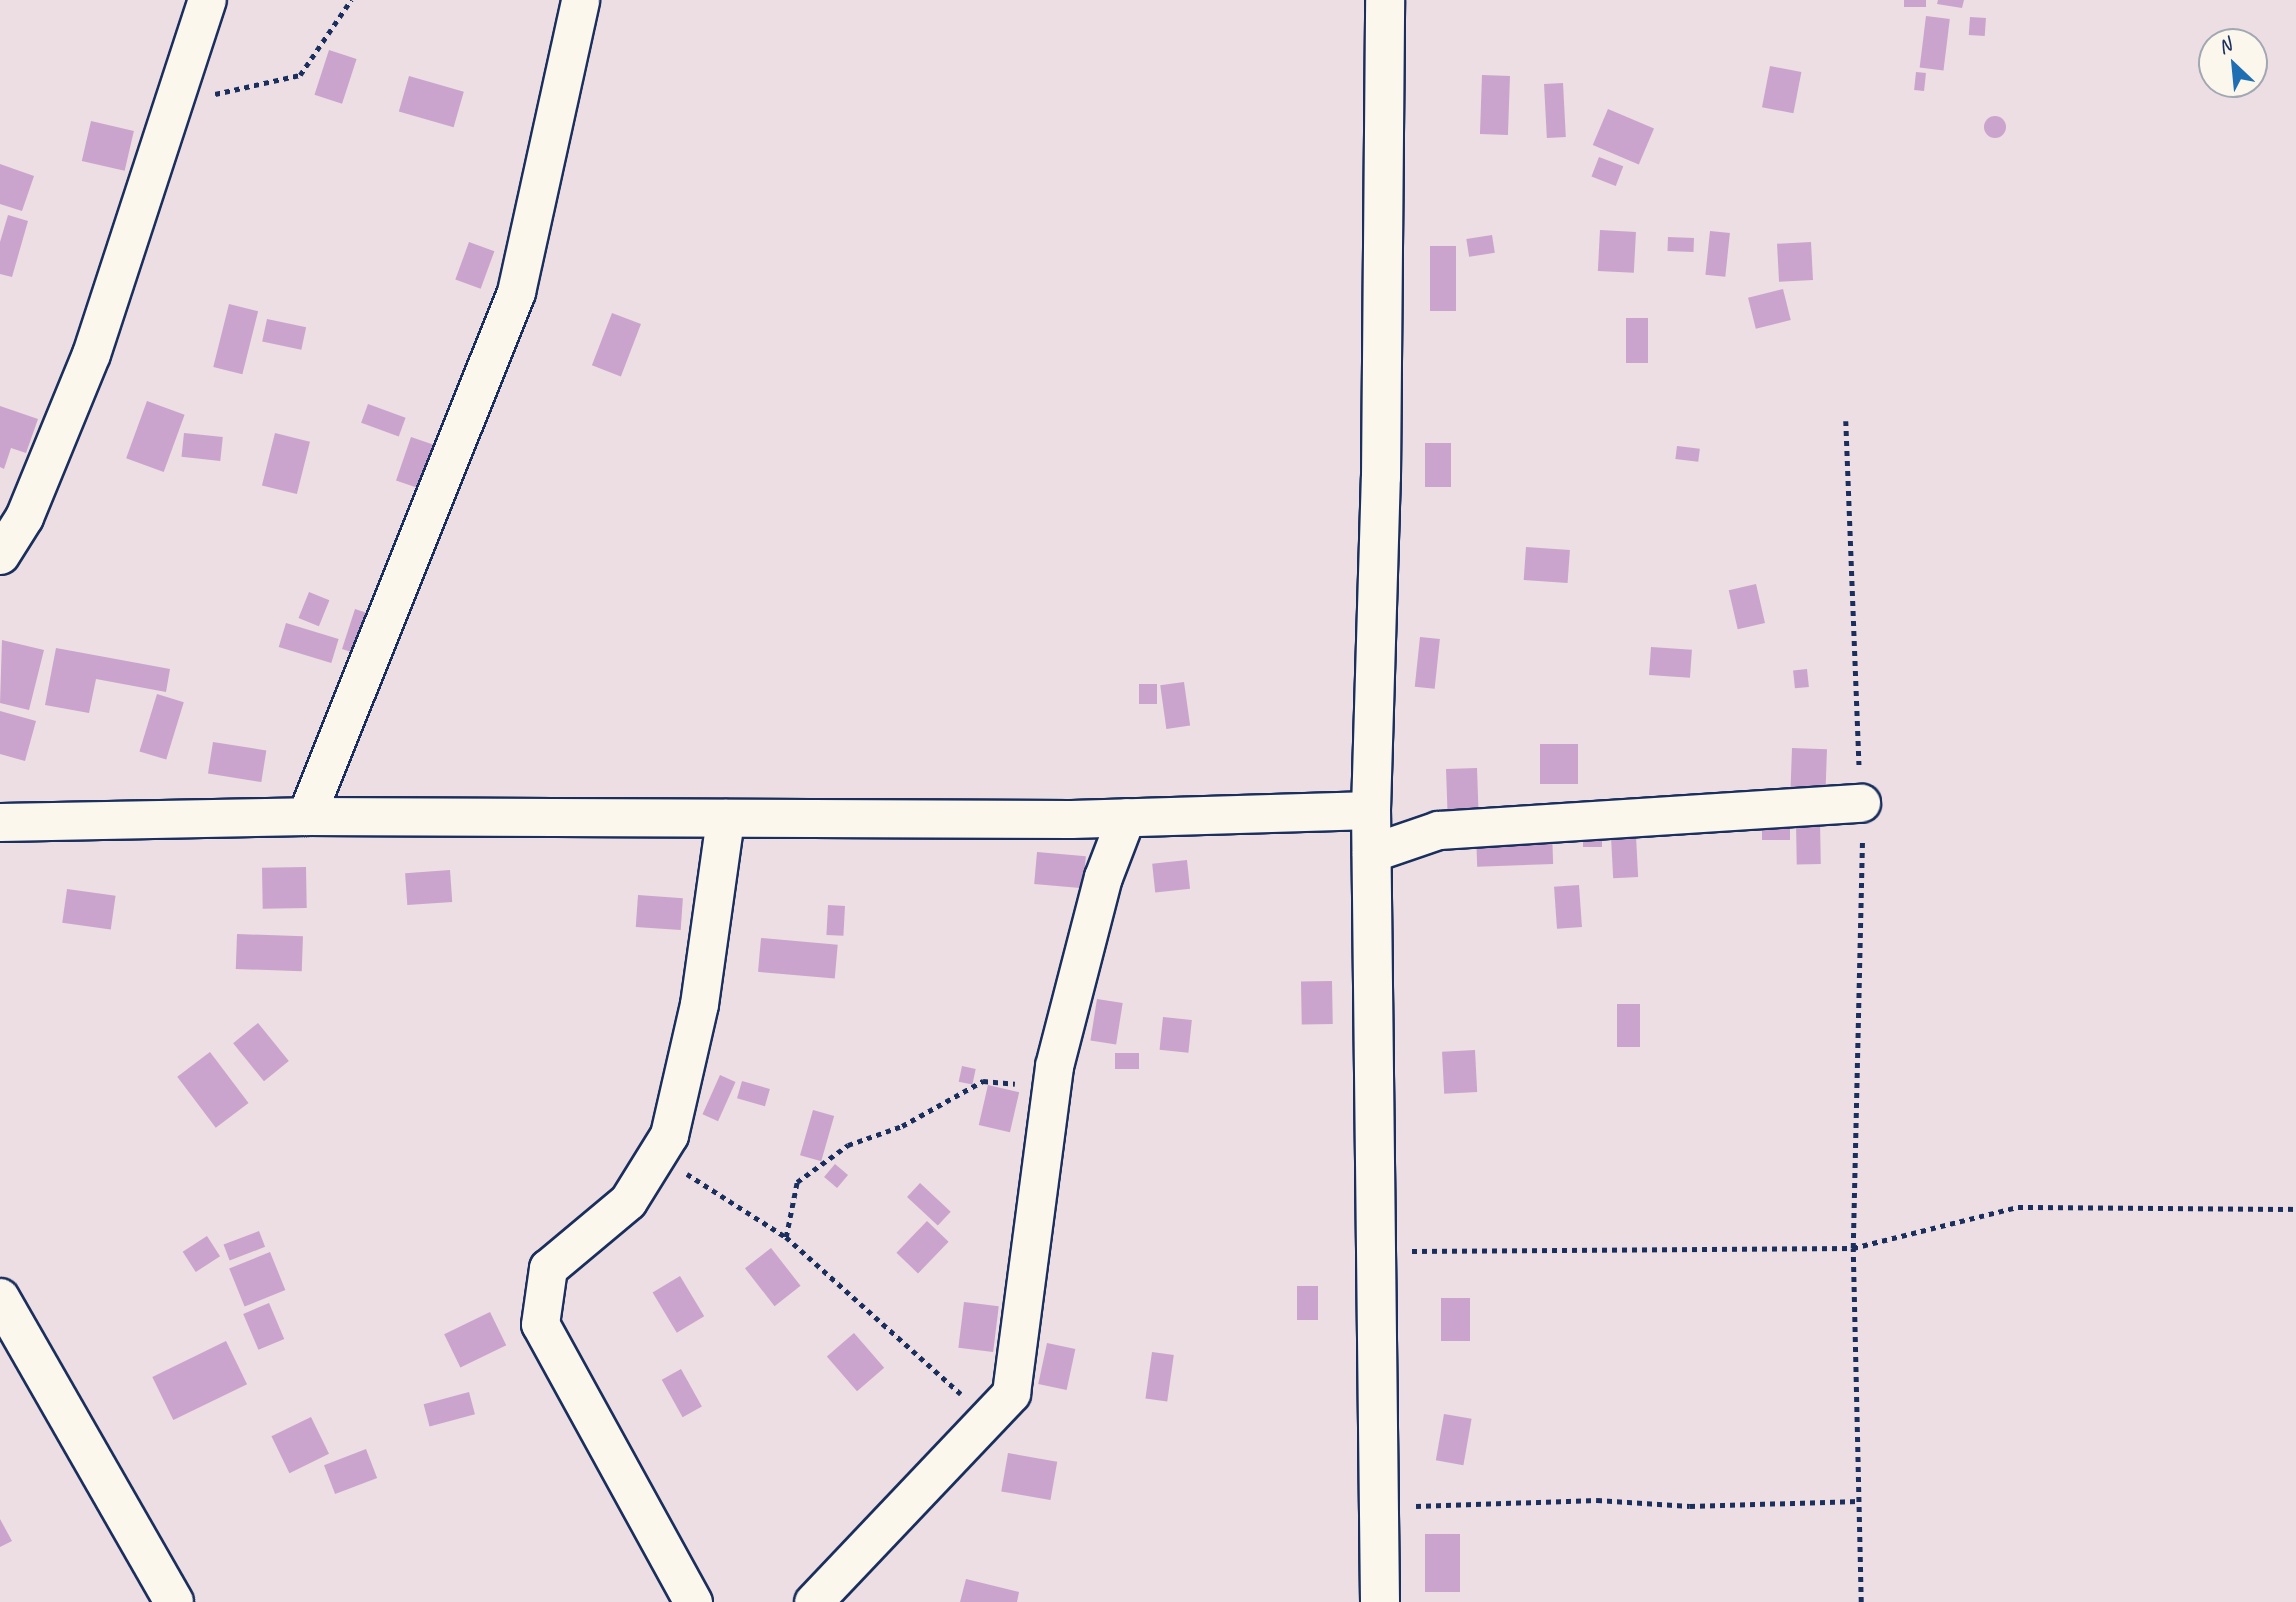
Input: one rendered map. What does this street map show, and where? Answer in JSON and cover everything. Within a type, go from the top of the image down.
[{"type":"main road","points":[[1380,1602],[1371,810],[1381,477],[1385,0]]},
{"type":"main road","points":[[0,1298],[174,1602]]},
{"type":"street","points":[[0,555],[24,517],[91,354],[207,0]]},
{"type":"street","points":[[306,816],[516,292],[580,0]]},
{"type":"street","points":[[1371,853],[1438,830],[1861,803]]},
{"type":"street","points":[[0,822],[306,816],[1126,817],[1371,810]]},
{"type":"street","points":[[813,1602],[1011,1393],[1051,1088],[1103,877],[1126,817]]},
{"type":"street","points":[[693,1602],[540,1324],[548,1268],[628,1201],[669,1135],[699,1004],[725,818]]},
{"type":"path","points":[[173,103],[300,75],[351,0]]},
{"type":"path","points":[[1846,421],[1861,803],[1853,1248],[1861,1602]]},
{"type":"path","points":[[786,1237],[797,1182],[848,1145],[902,1126],[984,1081],[1051,1088]]},
{"type":"path","points":[[657,1155],[786,1237],[987,1418]]},
{"type":"path","points":[[1376,1251],[1581,1254],[1853,1248],[2018,1207],[2296,1209]]},
{"type":"path","points":[[1379,1507],[1597,1500],[1717,1506],[1859,1501]]},
{"type":"building","points":[[1904,0],[1926,0],[1926,7],[1904,7]]},
{"type":"building","points":[[1938,0],[1964,0],[1962,8],[1937,4]]},
{"type":"building","points":[[1926,16],[1950,19],[1943,71],[1920,68]]},
{"type":"building","points":[[1970,17],[1986,18],[1985,36],[1969,35]]},
{"type":"building","points":[[329,50],[357,59],[342,104],[314,95]]},
{"type":"building","points":[[1770,66],[1801,72],[1793,113],[1762,107]]},
{"type":"building","points":[[1916,72],[1926,73],[1924,91],[1914,90]]},
{"type":"building","points":[[1482,75],[1510,76],[1508,135],[1480,134]]},
{"type":"building","points":[[409,76],[464,92],[454,127],[399,112]]},
{"type":"building","points":[[1563,83],[1566,137],[1547,138],[1544,84]]},
{"type":"building","points":[[1608,109],[1654,129],[1639,164],[1593,145]]},
{"type":"building","points":[[1995,116],[2003,119],[2006,127],[2003,135],[1995,138],[1987,135],[1984,127],[1987,119]]},
{"type":"building","points":[[91,121],[134,131],[125,171],[82,161]]},
{"type":"building","points":[[1599,157],[1623,166],[1616,186],[1591,177]]},
{"type":"building","points":[[0,164],[34,176],[22,211],[0,204]]},
{"type":"building","points":[[8,215],[28,221],[12,277],[0,274],[0,242]]},
{"type":"building","points":[[1600,230],[1636,232],[1634,273],[1598,271]]},
{"type":"building","points":[[1710,231],[1730,233],[1725,277],[1705,275]]},
{"type":"building","points":[[1492,235],[1495,253],[1469,257],[1466,239]]},
{"type":"building","points":[[1668,237],[1694,238],[1693,252],[1668,251]]},
{"type":"building","points":[[469,242],[494,251],[481,289],[455,280]]},
{"type":"building","points":[[1811,242],[1813,280],[1779,282],[1777,244]]},
{"type":"building","points":[[1430,246],[1456,246],[1456,311],[1430,311]]},
{"type":"building","points":[[1783,289],[1791,320],[1756,329],[1748,298]]},
{"type":"building","points":[[229,304],[258,311],[242,374],[213,367]]},
{"type":"building","points":[[612,313],[641,324],[621,376],[592,365]]},
{"type":"building","points":[[1626,318],[1648,318],[1648,363],[1626,363]]},
{"type":"building","points":[[267,319],[306,327],[301,350],[262,341]]},
{"type":"building","points":[[147,401],[185,415],[164,472],[126,458]]},
{"type":"building","points":[[368,404],[406,418],[399,436],[361,423]]},
{"type":"building","points":[[0,406],[38,419],[26,453],[11,448],[4,469],[0,467]]},
{"type":"building","points":[[184,433],[223,437],[220,461],[181,457]]},
{"type":"building","points":[[275,433],[310,442],[297,494],[262,485]]},
{"type":"building","points":[[411,437],[443,448],[428,492],[396,480]]},
{"type":"building","points":[[1425,443],[1451,443],[1451,487],[1425,487]]},
{"type":"building","points":[[1677,446],[1700,449],[1698,462],[1675,459]]},
{"type":"building","points":[[1526,547],[1570,550],[1568,583],[1524,580]]},
{"type":"building","points":[[1756,584],[1765,623],[1738,629],[1729,590]]},
{"type":"building","points":[[309,592],[329,600],[319,626],[299,618]]},
{"type":"building","points":[[355,609],[380,617],[367,657],[342,649]]},
{"type":"building","points":[[286,623],[339,639],[331,663],[279,647]]},
{"type":"building","points":[[1420,637],[1440,639],[1435,689],[1415,687]]},
{"type":"building","points":[[2,640],[44,650],[29,710],[0,703]]},
{"type":"building","points":[[1651,647],[1692,650],[1690,678],[1649,675]]},
{"type":"building","points":[[56,648],[170,669],[166,692],[96,679],[89,713],[45,705]]},
{"type":"building","points":[[1807,669],[1809,687],[1795,688],[1793,670]]},
{"type":"building","points":[[1184,682],[1190,726],[1166,729],[1160,685]]},
{"type":"building","points":[[1139,684],[1157,684],[1157,704],[1139,704]]},
{"type":"building","points":[[157,694],[184,702],[166,760],[139,751]]},
{"type":"building","points":[[0,711],[36,721],[25,761],[0,754]]},
{"type":"building","points":[[213,742],[266,750],[261,782],[208,774]]},
{"type":"building","points":[[1540,744],[1578,744],[1578,784],[1540,784]]},
{"type":"building","points":[[1792,748],[1827,749],[1825,796],[1790,795]]},
{"type":"building","points":[[1477,768],[1479,819],[1448,820],[1446,769]]},
{"type":"building","points":[[1762,816],[1790,816],[1790,840],[1762,840]]},
{"type":"building","points":[[1796,821],[1820,821],[1821,864],[1797,864]]},
{"type":"building","points":[[1583,829],[1602,829],[1602,847],[1583,847]]},
{"type":"building","points":[[1552,831],[1553,864],[1477,867],[1476,834]]},
{"type":"building","points":[[1636,836],[1638,877],[1613,878],[1611,837]]},
{"type":"building","points":[[1037,852],[1086,856],[1083,888],[1034,884]]},
{"type":"building","points":[[1187,860],[1190,889],[1155,892],[1152,864]]},
{"type":"building","points":[[306,867],[307,908],[263,909],[262,868]]},
{"type":"building","points":[[450,870],[452,902],[407,905],[405,873]]},
{"type":"building","points":[[1579,885],[1582,927],[1557,929],[1554,887]]},
{"type":"building","points":[[67,889],[116,896],[111,929],[62,923]]},
{"type":"building","points":[[638,895],[683,898],[681,930],[636,927]]},
{"type":"building","points":[[828,905],[845,906],[843,936],[826,935]]},
{"type":"building","points":[[237,934],[303,936],[302,971],[236,969]]},
{"type":"building","points":[[761,938],[838,945],[835,979],[758,972]]},
{"type":"building","points":[[1332,981],[1333,1024],[1302,1025],[1301,982]]},
{"type":"building","points":[[1097,999],[1123,1003],[1116,1045],[1090,1040]]},
{"type":"building","points":[[1617,1004],[1640,1004],[1640,1047],[1617,1047]]},
{"type":"building","points":[[1163,1017],[1192,1020],[1188,1053],[1160,1050]]},
{"type":"building","points":[[258,1023],[289,1061],[264,1081],[233,1043]]},
{"type":"building","points":[[1475,1050],[1477,1092],[1444,1094],[1442,1052]]},
{"type":"building","points":[[210,1052],[249,1103],[216,1128],[177,1077]]},
{"type":"building","points":[[1115,1053],[1139,1053],[1139,1069],[1115,1069]]},
{"type":"building","points":[[962,1066],[976,1069],[972,1085],[959,1082]]},
{"type":"building","points":[[720,1075],[736,1082],[718,1121],[703,1114]]},
{"type":"building","points":[[742,1081],[770,1089],[765,1106],[737,1098]]},
{"type":"building","points":[[988,1085],[1019,1092],[1010,1132],[979,1125]]},
{"type":"building","points":[[813,1110],[834,1116],[821,1161],[800,1155]]},
{"type":"building","points":[[835,1164],[848,1175],[837,1188],[824,1177]]},
{"type":"building","points":[[920,1183],[951,1212],[938,1226],[907,1197]]},
{"type":"building","points":[[927,1221],[949,1242],[918,1273],[896,1253]]},
{"type":"building","points":[[259,1231],[265,1247],[230,1260],[224,1245]]},
{"type":"building","points":[[207,1236],[220,1256],[196,1272],[183,1252]]},
{"type":"building","points":[[771,1248],[801,1286],[775,1306],[745,1268]]},
{"type":"building","points":[[270,1252],[285,1290],[245,1306],[229,1268]]},
{"type":"building","points":[[680,1276],[704,1316],[677,1333],[653,1292]]},
{"type":"building","points":[[1297,1286],[1318,1286],[1318,1320],[1297,1320]]},
{"type":"building","points":[[1441,1298],[1470,1298],[1470,1341],[1441,1341]]},
{"type":"building","points":[[964,1302],[999,1306],[993,1352],[958,1348]]},
{"type":"building","points":[[269,1303],[284,1339],[258,1350],[243,1314]]},
{"type":"building","points":[[490,1312],[506,1345],[460,1368],[444,1334]]},
{"type":"building","points":[[854,1333],[884,1368],[857,1391],[827,1357]]},
{"type":"building","points":[[226,1341],[247,1384],[173,1420],[152,1377]]},
{"type":"building","points":[[1047,1343],[1075,1349],[1067,1390],[1038,1384]]},
{"type":"building","points":[[1152,1352],[1174,1355],[1167,1402],[1145,1399]]},
{"type":"building","points":[[681,1369],[702,1407],[683,1417],[662,1380]]},
{"type":"building","points":[[469,1392],[475,1414],[430,1426],[424,1404]]},
{"type":"building","points":[[1444,1414],[1472,1419],[1463,1465],[1436,1460]]},
{"type":"building","points":[[311,1417],[329,1454],[289,1473],[271,1436]]},
{"type":"building","points":[[366,1449],[377,1478],[335,1494],[324,1465]]},
{"type":"building","points":[[1008,1453],[1057,1462],[1050,1500],[1001,1491]]},
{"type":"building","points":[[0,1519],[12,1541],[0,1547]]},
{"type":"building","points":[[1425,1534],[1460,1534],[1460,1592],[1425,1592]]},
{"type":"building","points":[[966,1579],[1019,1592],[1017,1602],[960,1602]]}]
